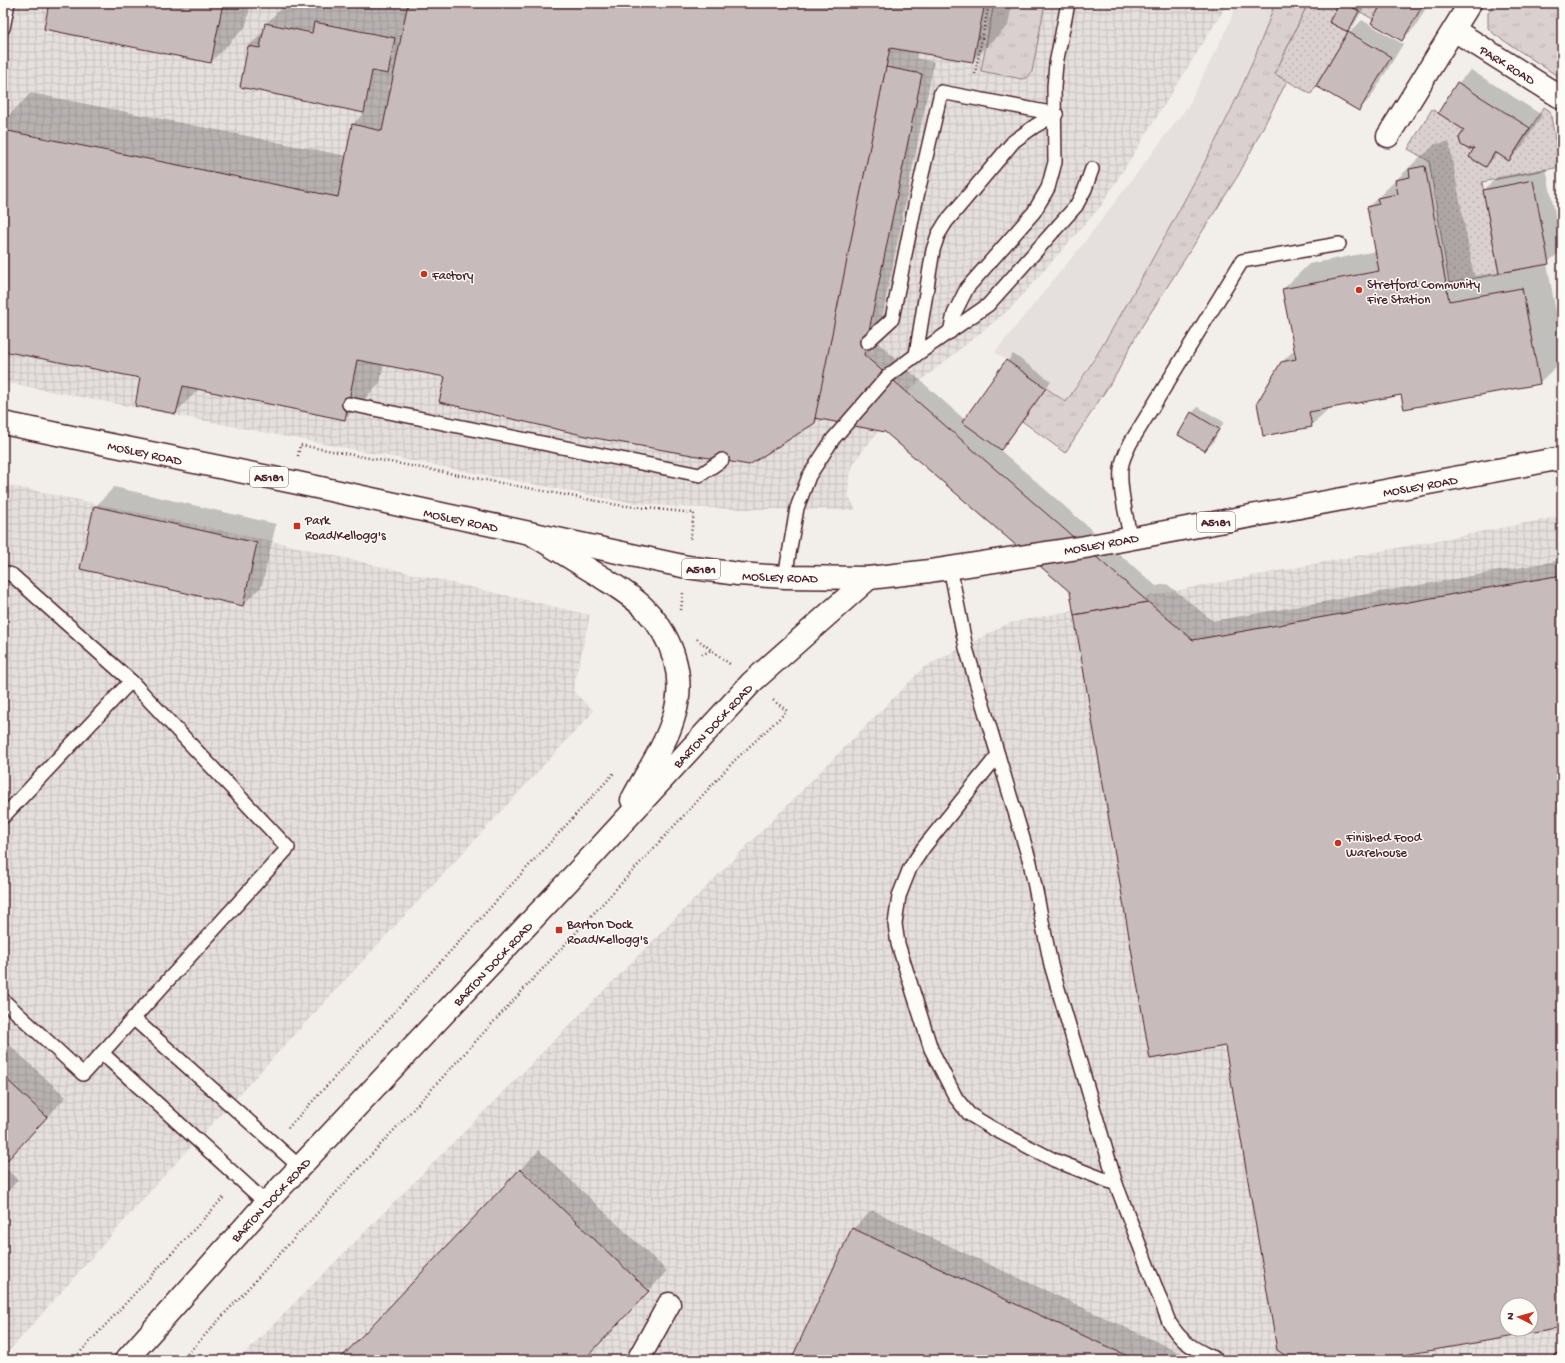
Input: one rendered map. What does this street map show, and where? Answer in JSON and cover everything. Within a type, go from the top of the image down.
[{"type":"main road","points":[[1388,136],[1470,3]]},
{"type":"main road","name":"PARK ROAD","points":[[1454,30],[1562,98]]},
{"type":"main road","name":"MOSLEY ROAD","points":[[3,423],[293,482],[687,568],[738,574],[785,577],[869,578],[1017,558],[1562,458]]},
{"type":"main road","points":[[535,536],[626,592],[646,609],[657,622],[671,647],[677,666],[679,686],[674,716],[668,732],[618,826]]},
{"type":"main road","name":"BARTON DOCK ROAD","points":[[126,1360],[266,1202],[752,682],[869,578]]},
{"type":"main road","points":[[638,1360],[669,1304]]},
{"type":"lane","points":[[3,28],[8,3]]},
{"type":"lane","points":[[950,332],[957,307],[967,288],[1034,212],[1048,188],[1055,162],[1056,114],[1054,87],[1056,64],[1068,3]]},
{"type":"lane","points":[[867,342],[892,319],[914,205],[941,92],[1056,114]]},
{"type":"lane","points":[[916,355],[933,250],[938,235],[946,222],[1014,141],[1035,126],[1056,114]]},
{"type":"lane","points":[[785,577],[797,508],[812,470],[833,439],[888,376],[988,305],[1064,221],[1083,193],[1092,169]]},
{"type":"lane","points":[[1130,538],[1121,469],[1125,454],[1242,261],[1339,244]]},
{"type":"lane","points":[[348,404],[700,475],[722,460]]},
{"type":"lane","points":[[950,568],[966,648],[1030,862],[1051,965],[1116,1184],[1169,1322],[1178,1337],[1188,1346],[1217,1360]]},
{"type":"lane","points":[[3,572],[12,575],[131,681],[288,848],[83,1074],[3,1000]]},
{"type":"lane","points":[[3,817],[131,681]]},
{"type":"lane","points":[[998,755],[924,847],[910,868],[898,896],[895,924],[898,944],[931,1049],[956,1098],[969,1114],[992,1128],[1054,1160],[1116,1184]]},
{"type":"lane","points":[[133,1018],[300,1167]]},
{"type":"lane","points":[[102,1053],[266,1202]]},
{"type":"path","points":[[975,74],[989,3]]},
{"type":"path","points":[[293,482],[300,445],[618,505],[694,514]]},
{"type":"path","points":[[182,1360],[735,760],[787,711]]},
{"type":"path","points":[[292,1124],[616,771]]},
{"type":"path","points":[[73,1360],[222,1200]]},
{"type":"shaded area","name":"Factory","points":[[3,3],[1228,3],[1101,206],[1009,310],[913,387],[854,462],[849,479],[849,497],[856,510],[675,507],[620,501],[3,382]]},
{"type":"shaded area","points":[[1236,3],[1275,3],[1262,40],[1211,151],[1131,299],[1065,402],[995,352],[1086,240],[1188,106],[1229,24]]},
{"type":"shaded area","points":[[3,484],[259,538],[590,615],[573,691],[594,711],[161,1179],[3,1358]]},
{"type":"shaded area","points":[[1562,516],[1562,1360],[238,1360],[924,667],[1009,623]]},
{"type":"green space","points":[[994,3],[1045,3],[1032,72],[1028,77],[1022,79],[981,71]]},
{"type":"green space","points":[[1275,3],[1308,3],[1275,74],[1287,81],[1239,174],[1137,334],[1117,373],[1065,453],[1022,421],[1046,388],[1066,402],[1110,333],[1164,238],[1218,137],[1243,84]]},
{"type":"green space","points":[[1308,3],[1339,3],[1329,22],[1348,32],[1311,94],[1275,74]]},
{"type":"green space","points":[[1344,3],[1382,3],[1373,19]]},
{"type":"green space","points":[[1494,3],[1562,3],[1562,79],[1494,34],[1488,28],[1488,13]]},
{"type":"green space","points":[[1544,107],[1550,111],[1560,167],[1482,182],[1499,274],[1449,283],[1429,161],[1408,149],[1432,109],[1464,130],[1459,138],[1461,145],[1468,149],[1474,148],[1469,157],[1486,167],[1495,152],[1509,161]]},
{"type":"building","points":[[49,3],[223,3],[211,63],[44,29]]},
{"type":"building","name":"Factory","points":[[408,3],[985,3],[973,62],[890,48],[815,423],[749,465],[595,438],[439,402],[445,377],[357,360],[345,420],[183,386],[176,414],[135,406],[140,378],[3,351],[3,130],[338,197],[352,124],[382,131]]},
{"type":"building","points":[[1339,3],[1344,3],[1359,11],[1348,32],[1329,22]]},
{"type":"building","points":[[1382,3],[1424,3],[1402,41],[1371,23]]},
{"type":"building","points":[[314,22],[395,38],[388,74],[372,71],[364,113],[240,87],[248,46],[260,48],[265,23],[312,33]]},
{"type":"building","points":[[1348,32],[1391,57],[1359,111],[1316,86]]},
{"type":"building","points":[[886,67],[922,74],[864,355],[1148,602],[1074,615],[1070,592],[885,432],[815,418]]},
{"type":"building","points":[[1457,82],[1530,128],[1509,161],[1495,152],[1486,167],[1469,157],[1474,148],[1468,149],[1461,145],[1459,138],[1464,130],[1438,113]]},
{"type":"building","points":[[1425,166],[1449,301],[1522,288],[1540,384],[1404,409],[1401,395],[1309,412],[1312,427],[1263,436],[1257,403],[1281,362],[1296,359],[1282,289],[1379,271],[1367,207],[1379,204],[1377,198],[1398,194],[1395,180],[1410,177],[1409,169]]},
{"type":"building","points":[[1533,180],[1549,264],[1499,273],[1483,190]]},
{"type":"building","points":[[1006,360],[1046,388],[1001,450],[962,422]]},
{"type":"building","points":[[1191,412],[1219,429],[1205,451],[1178,435]]},
{"type":"building","points":[[94,506],[257,543],[243,606],[80,569]]},
{"type":"building","name":"Finished Food Warehouse","points":[[1562,575],[1562,1328],[1539,1332],[1539,1297],[1499,1297],[1499,1337],[1509,1337],[1375,1360],[1292,1360],[1277,1350],[1225,1046],[1150,1059],[1074,615],[1148,602],[1193,640]]},
{"type":"building","points":[[3,1076],[47,1117],[3,1165]]},
{"type":"building","points":[[520,1169],[649,1291],[584,1360],[339,1360]]},
{"type":"building","points":[[852,1228],[1136,1360],[791,1360]]},
{"type":"place","name":"Factory","points":[[424,274]]},
{"type":"place","name":"Stretford Community Fire Station","points":[[1359,290]]},
{"type":"place","name":"Park Road/Kellogg's","points":[[297,526]]},
{"type":"place","name":"Finished Food Warehouse","points":[[1338,843]]},
{"type":"place","name":"Barton Dock Road/Kellogg's","points":[[559,930]]}]
